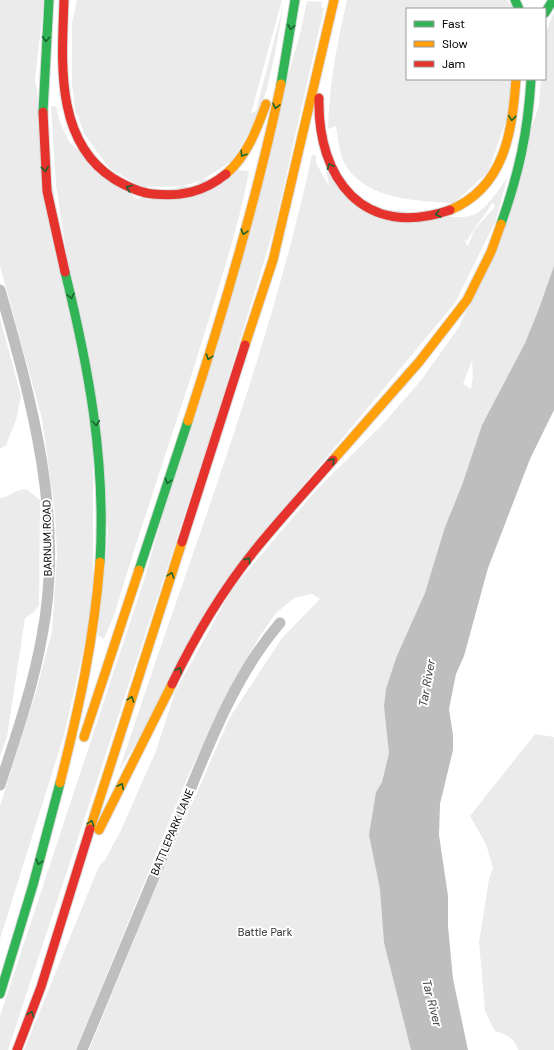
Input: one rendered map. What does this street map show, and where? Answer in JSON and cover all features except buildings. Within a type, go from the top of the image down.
[{"type":"highway","points":[[0,994],[50,825],[82,695],[97,596],[102,542],[101,477],[93,396],[83,346],[56,232],[44,167],[42,76],[49,0]]},
{"type":"highway","points":[[64,0],[64,90],[77,137],[88,156],[105,174],[126,188],[153,195],[169,196],[186,194],[211,185],[233,168],[256,132],[287,54]]},
{"type":"highway","points":[[64,12],[70,0]]},
{"type":"highway","points":[[82,744],[209,356],[264,163],[287,54],[295,0]]},
{"type":"highway","points":[[546,11],[553,0]]},
{"type":"highway","points":[[333,3],[318,111],[326,157],[334,175],[346,191],[365,207],[386,216],[420,218],[433,216],[457,207],[468,201],[479,192],[493,172],[506,147],[510,132],[516,80]]},
{"type":"highway","points":[[17,1050],[41,987],[72,884],[273,260],[330,20]]},
{"type":"highway","points":[[72,884],[193,641],[214,607],[255,550],[419,362],[467,300],[491,252],[510,199],[522,158],[529,118],[531,80]]},
{"type":"highway","points":[[50,825],[65,796],[72,774]]},
{"type":"street","name":"BARNUM ROAD","points":[[0,290],[29,397],[45,475],[49,553],[48,594],[43,635],[31,686],[0,785]]},
{"type":"street","name":"BATTLEPARK LANE","points":[[82,1050],[206,753],[243,676],[270,634],[280,623]]},
{"type":"green space","points":[[0,0],[44,0],[35,80],[93,429],[93,607],[64,735],[0,939],[0,806],[35,695],[52,632],[57,556],[55,513],[42,419],[0,266]]},
{"type":"green space","points":[[77,0],[282,0],[251,113],[256,111],[284,2],[267,89],[256,119],[233,160],[193,186],[141,187],[109,168],[85,135],[75,110],[72,84],[72,23]]},
{"type":"green space","points":[[347,0],[507,0],[513,8],[406,8],[406,80],[512,80],[508,115],[488,172],[454,203],[409,199],[379,192],[365,185],[354,176],[345,164],[340,150],[336,126],[328,129],[330,96],[340,32]]},
{"type":"green space","points":[[307,1],[322,2],[321,7],[324,8],[275,225],[212,432],[8,1050],[0,1050],[0,1016],[144,580],[300,34]]},
{"type":"green space","name":"Battle Park","points":[[554,12],[554,266],[525,343],[482,425],[462,485],[445,527],[426,593],[396,658],[385,697],[389,753],[382,782],[376,792],[384,943],[411,1050],[89,1050],[162,872],[230,717],[282,638],[320,599],[312,594],[294,598],[275,614],[258,639],[219,710],[185,783],[76,1050],[24,1050],[99,866],[105,860],[121,830],[156,751],[175,692],[232,589],[318,488],[381,426],[422,379],[459,327],[471,299],[539,106],[541,80],[546,80],[546,32]],"holes":[[[472,360],[473,376],[471,389],[463,384]]]},
{"type":"green space","points":[[51,106],[56,106],[60,122],[69,142],[137,199],[239,170],[249,171],[226,264],[209,319],[115,613],[104,639],[98,636],[108,530],[56,185]]},
{"type":"green space","points":[[312,155],[316,156],[316,163],[329,186],[326,169],[355,206],[454,217],[468,216],[478,213],[492,199],[507,178],[496,220],[455,303],[266,530],[119,771],[249,388],[293,233]],"holes":[[[492,203],[495,204],[494,208],[474,230],[468,246],[464,240],[467,241],[473,231]]]},
{"type":"green space","points":[[0,318],[21,396],[16,420],[6,445],[0,449]]},
{"type":"green space","points":[[26,489],[40,500],[39,605],[34,612],[25,618],[7,737],[0,756],[0,498]]},
{"type":"green space","points":[[535,734],[554,737],[554,1050],[518,1050],[515,1042],[510,1037],[495,1031],[485,1011],[479,942],[489,879],[493,868],[486,844],[470,816]]},
{"type":"water","name":"Tar River","points":[[554,266],[554,410],[530,459],[488,568],[464,656],[456,674],[449,709],[453,735],[453,750],[440,804],[439,835],[448,896],[448,926],[453,979],[468,1050],[411,1050],[384,943],[380,889],[369,835],[376,792],[382,782],[389,753],[384,706],[386,689],[396,658],[425,593],[445,527],[462,485],[482,425],[525,343]]},
{"type":"traffic: fast","points":[[43,112],[49,0]]},
{"type":"traffic: fast","points":[[281,84],[295,0]]},
{"type":"traffic: fast","points":[[515,0],[519,8]]},
{"type":"traffic: fast","points":[[546,11],[553,0]]},
{"type":"traffic: fast","points":[[501,224],[522,152],[528,117],[531,80]]},
{"type":"traffic: fast","points":[[65,272],[74,308],[94,416],[100,488],[100,562]]},
{"type":"traffic: fast","points":[[139,570],[188,421]]},
{"type":"traffic: fast","points":[[0,994],[33,885],[60,783]]},
{"type":"traffic: slow","points":[[245,345],[273,260],[334,0]]},
{"type":"traffic: slow","points":[[450,210],[468,200],[483,187],[494,172],[502,156],[508,138],[512,119],[516,80]]},
{"type":"traffic: slow","points":[[188,421],[251,211],[281,84]]},
{"type":"traffic: slow","points":[[226,174],[246,151],[266,104]]},
{"type":"traffic: slow","points":[[333,460],[419,362],[467,300],[491,252],[501,224]]},
{"type":"traffic: slow","points":[[90,829],[182,542]]},
{"type":"traffic: slow","points":[[60,783],[85,674],[94,619],[100,562]]},
{"type":"traffic: slow","points":[[84,737],[139,570]]},
{"type":"traffic: slow","points":[[99,830],[172,684]]},
{"type":"traffic: jam","points":[[64,0],[63,73],[66,98],[71,121],[81,143],[95,163],[114,179],[123,184],[138,191],[163,195],[192,192],[209,185],[226,174]]},
{"type":"traffic: jam","points":[[319,98],[321,127],[327,154],[337,177],[352,196],[370,209],[393,217],[420,217],[450,210]]},
{"type":"traffic: jam","points":[[43,112],[47,191],[65,272]]},
{"type":"traffic: jam","points":[[182,542],[245,345]]},
{"type":"traffic: jam","points":[[172,684],[200,631],[231,581],[264,538],[333,460]]},
{"type":"traffic: jam","points":[[17,1050],[41,987],[90,829]]}]
